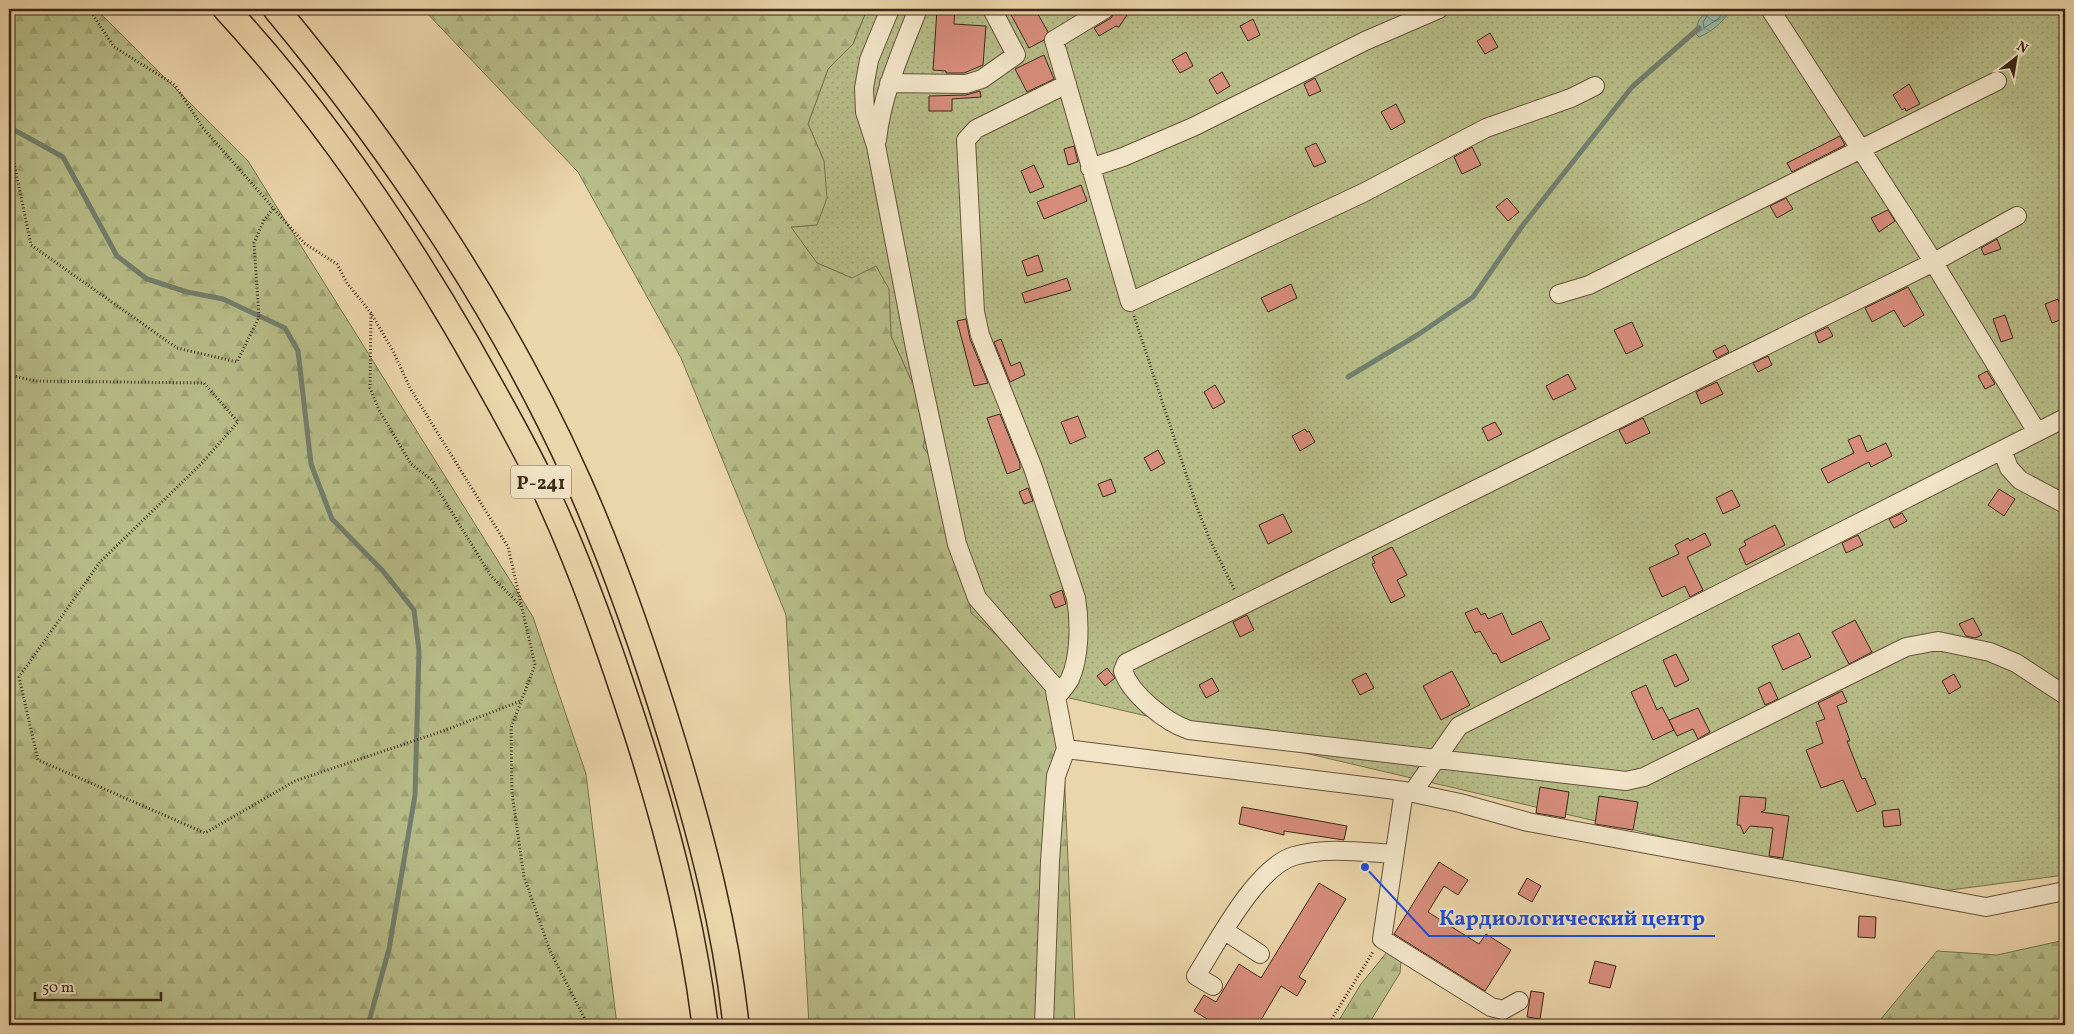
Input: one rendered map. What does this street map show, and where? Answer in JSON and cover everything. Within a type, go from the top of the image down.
[{"type":"highway","name":"Р-241","points":[[226,9],[270,56],[384,211],[444,307],[514,426],[548,495],[585,583],[620,680],[650,774],[689,927],[705,1025]]},
{"type":"highway","name":"Р-241","points":[[276,9],[328,71],[379,140],[457,258],[548,418],[578,482],[611,561],[655,684],[694,811],[718,909],[736,1025]]},
{"type":"lane","points":[[890,9],[869,60],[864,88],[865,112],[876,146],[957,544],[977,598],[1054,686],[1066,749],[1056,776],[1050,861],[1044,1025]]},
{"type":"lane","points":[[876,146],[880,114],[889,83],[918,9]]},
{"type":"lane","points":[[889,83],[966,84],[982,79],[1016,55],[992,9]]},
{"type":"lane","points":[[1105,9],[1054,40],[1130,302],[1363,193],[1486,128],[1572,98],[1595,86]]},
{"type":"lane","points":[[1090,168],[1123,157],[1193,127],[1365,40],[1439,9]]},
{"type":"lane","points":[[1770,9],[1934,262],[2037,432]]},
{"type":"lane","points":[[1559,294],[1589,285],[1997,81]]},
{"type":"lane","points":[[1056,698],[1070,679],[1076,658],[1079,613],[1076,598],[1033,468],[980,335],[975,312],[966,140],[976,129],[1067,84]]},
{"type":"lane","points":[[2017,216],[1934,262],[1126,663],[1123,671],[1127,682],[1160,715],[1178,727],[1189,730],[1433,760],[1626,781],[1644,777],[1906,647],[1938,641],[1990,652],[2016,663],[2065,695]]},
{"type":"lane","points":[[1520,1001],[1503,1010],[1491,1007],[1382,939],[1394,854],[1408,792],[1458,726],[2065,418]]},
{"type":"lane","points":[[2002,450],[2009,468],[2020,480],[2065,504]]},
{"type":"lane","points":[[1066,749],[1408,792],[1528,822],[1986,907],[2065,891]]},
{"type":"lane","points":[[1213,986],[1196,976],[1262,877],[1280,862],[1294,856],[1321,852],[1345,851],[1394,854]]},
{"type":"lane","points":[[1225,931],[1260,954]]},
{"type":"path","points":[[88,9],[114,47],[175,85],[203,128],[273,210],[304,243],[337,264],[347,283],[371,313],[393,351],[410,388],[508,548],[535,665],[511,728],[512,793],[524,877],[550,951],[588,1025]]},
{"type":"path","points":[[9,139],[31,245],[177,348],[237,362],[259,317],[254,243],[264,220],[273,210]]},
{"type":"path","points":[[1130,302],[1198,510],[1209,538],[1242,605]]},
{"type":"path","points":[[371,313],[370,388],[379,410],[411,464],[432,480],[491,576],[521,606]]},
{"type":"path","points":[[9,374],[35,381],[204,383],[238,422],[200,465],[100,562],[19,677],[38,760],[205,833],[295,781],[443,731],[521,701]]},
{"type":"path","points":[[1328,1025],[1382,939]]},
{"type":"green space","points":[[9,9],[96,9],[248,161],[533,617],[586,774],[617,1025],[9,1025]]},
{"type":"green space","points":[[423,9],[867,9],[853,44],[828,69],[808,124],[824,161],[827,198],[817,225],[791,227],[817,263],[852,278],[876,266],[889,289],[891,336],[911,380],[931,397],[929,420],[923,447],[941,472],[957,528],[971,613],[1027,662],[1061,696],[1075,1025],[809,1025],[786,615],[681,358],[578,172]]},
{"type":"green space","points":[[867,9],[2065,9],[2065,875],[1912,895],[1061,696],[1027,662],[971,614],[957,528],[941,472],[923,447],[929,420],[931,397],[911,380],[891,336],[889,289],[852,278],[817,263],[790,227],[817,225],[824,161],[808,124],[828,69],[853,44]]},
{"type":"green space","points":[[2065,940],[2065,1025],[1876,1025],[1937,951],[1997,955]]},
{"type":"green space","points":[[1387,952],[1395,955],[1401,961],[1400,973],[1368,1025],[1336,1025],[1361,984]]},
{"type":"water","points":[[1708,9],[1732,9],[1718,25],[1699,37],[1695,33],[1699,20]]},
{"type":"building","points":[[937,9],[955,9],[954,24],[986,26],[983,65],[964,73],[946,73],[946,71],[933,70]]},
{"type":"building","points":[[1008,9],[1035,9],[1048,32],[1044,40],[1029,48]]},
{"type":"building","points":[[1116,9],[1131,9],[1119,27],[1116,26],[1099,36],[1094,28],[1111,18]]},
{"type":"building","points":[[1253,19],[1260,35],[1248,41],[1240,26]]},
{"type":"building","points":[[1490,33],[1498,47],[1485,54],[1477,41]]},
{"type":"building","points":[[1186,52],[1193,66],[1180,73],[1172,60]]},
{"type":"building","points":[[1044,55],[1054,79],[1027,92],[1015,69]]},
{"type":"building","points":[[1222,72],[1230,86],[1217,94],[1209,80]]},
{"type":"building","points":[[1315,78],[1321,91],[1309,96],[1304,84]]},
{"type":"building","points":[[1909,84],[1920,104],[1906,111],[1905,108],[1902,110],[1893,95]]},
{"type":"building","points":[[980,91],[981,97],[952,99],[952,111],[929,111],[929,96],[966,95]]},
{"type":"building","points":[[1396,104],[1405,122],[1391,130],[1381,112]]},
{"type":"building","points":[[1840,136],[1845,145],[1792,172],[1787,163]]},
{"type":"building","points":[[1316,143],[1326,162],[1314,167],[1305,148]]},
{"type":"building","points":[[1074,146],[1078,162],[1068,165],[1064,149]]},
{"type":"building","points":[[1472,147],[1481,165],[1462,174],[1454,157]]},
{"type":"building","points":[[1034,165],[1044,187],[1030,193],[1021,171]]},
{"type":"building","points":[[1081,185],[1087,201],[1044,219],[1037,202]]},
{"type":"building","points":[[1507,198],[1519,212],[1508,221],[1496,207]]},
{"type":"building","points":[[1786,198],[1793,209],[1777,218],[1770,206]]},
{"type":"building","points":[[1888,210],[1895,221],[1879,232],[1871,218]]},
{"type":"building","points":[[1997,239],[2001,249],[1984,255],[1981,248]]},
{"type":"building","points":[[1038,255],[1043,271],[1027,276],[1022,261]]},
{"type":"building","points":[[1067,278],[1071,290],[1025,303],[1022,293]]},
{"type":"building","points":[[1291,284],[1297,298],[1268,312],[1261,298]]},
{"type":"building","points":[[1908,287],[1924,315],[1904,327],[1894,310],[1872,322],[1865,308]]},
{"type":"building","points":[[2058,299],[2065,318],[2052,323],[2045,304]]},
{"type":"building","points":[[2005,315],[2013,338],[2001,342],[1993,319]]},
{"type":"building","points":[[966,319],[970,339],[988,383],[974,386],[957,321]]},
{"type":"building","points":[[1632,322],[1643,346],[1626,354],[1614,330]]},
{"type":"building","points":[[1828,327],[1833,336],[1819,343],[1815,333]]},
{"type":"building","points":[[1001,339],[1011,366],[1020,362],[1025,375],[1010,382],[994,342]]},
{"type":"building","points":[[1725,345],[1729,352],[1717,358],[1713,351]]},
{"type":"building","points":[[1768,356],[1772,365],[1758,372],[1753,363]]},
{"type":"building","points":[[1987,371],[1995,384],[1985,389],[1978,376]]},
{"type":"building","points":[[1568,374],[1576,389],[1553,400],[1546,386]]},
{"type":"building","points":[[1717,382],[1723,394],[1701,404],[1696,392]]},
{"type":"building","points":[[1215,385],[1225,402],[1213,409],[1204,392]]},
{"type":"building","points":[[1000,414],[1020,463],[1020,469],[1007,474],[987,418]]},
{"type":"building","points":[[1078,416],[1086,437],[1070,444],[1061,422]]},
{"type":"building","points":[[1643,418],[1650,433],[1626,444],[1619,430]]},
{"type":"building","points":[[1495,422],[1502,434],[1488,441],[1482,428]]},
{"type":"building","points":[[1305,429],[1307,432],[1309,431],[1315,442],[1300,451],[1292,436]]},
{"type":"building","points":[[1860,435],[1867,452],[1886,443],[1892,456],[1871,467],[1869,462],[1828,483],[1821,469],[1854,453],[1848,440]]},
{"type":"building","points":[[1158,450],[1165,463],[1151,471],[1144,458]]},
{"type":"building","points":[[1111,479],[1116,492],[1103,497],[1098,484]]},
{"type":"building","points":[[1028,488],[1033,501],[1024,504],[1019,492]]},
{"type":"building","points":[[1999,489],[2015,499],[2004,516],[1988,505]]},
{"type":"building","points":[[1732,490],[1740,506],[1723,514],[1716,498]]},
{"type":"building","points":[[1902,513],[1907,521],[1894,528],[1889,519]]},
{"type":"building","points":[[1283,514],[1292,532],[1268,544],[1259,525]]},
{"type":"building","points":[[1775,525],[1785,545],[1746,565],[1739,549],[1746,545],[1744,541]]},
{"type":"building","points":[[1705,533],[1711,545],[1687,557],[1703,590],[1690,597],[1685,586],[1662,597],[1649,568],[1679,554],[1675,545],[1688,538],[1690,541]]},
{"type":"building","points":[[1858,535],[1863,545],[1846,553],[1842,543]]},
{"type":"building","points":[[1392,547],[1407,575],[1397,580],[1405,596],[1391,603],[1372,564],[1375,563],[1372,557]]},
{"type":"building","points":[[1062,590],[1066,604],[1055,608],[1050,595]]},
{"type":"building","points":[[1477,608],[1481,615],[1485,613],[1488,619],[1502,613],[1512,635],[1541,621],[1550,639],[1501,663],[1496,653],[1493,654],[1480,631],[1475,633],[1465,613]]},
{"type":"building","points":[[1247,615],[1254,630],[1240,637],[1233,622]]},
{"type":"building","points":[[1973,618],[1982,635],[1975,638],[1966,636],[1959,624]]},
{"type":"building","points":[[1855,620],[1872,652],[1849,664],[1832,632]]},
{"type":"building","points":[[1799,633],[1811,657],[1783,670],[1772,646]]},
{"type":"building","points":[[1676,654],[1689,680],[1675,687],[1663,660]]},
{"type":"building","points":[[1107,668],[1115,678],[1105,686],[1097,676]]},
{"type":"building","points":[[1452,671],[1470,705],[1441,720],[1423,686]]},
{"type":"building","points":[[1366,673],[1374,688],[1360,695],[1352,680]]},
{"type":"building","points":[[1954,674],[1961,687],[1949,694],[1942,681]]},
{"type":"building","points":[[1212,678],[1219,691],[1206,698],[1199,685]]},
{"type":"building","points":[[1770,682],[1778,699],[1765,705],[1758,688]]},
{"type":"building","points":[[1646,685],[1657,710],[1662,707],[1674,730],[1653,740],[1631,692]]},
{"type":"building","points":[[1842,691],[1847,702],[1837,706],[1850,741],[1847,741],[1862,779],[1865,778],[1876,804],[1857,812],[1843,780],[1821,788],[1806,750],[1823,743],[1816,722],[1825,719],[1818,703]]},
{"type":"building","points":[[1698,708],[1710,732],[1698,739],[1693,729],[1677,736],[1669,720]]},
{"type":"building","points":[[1540,787],[1569,792],[1565,818],[1536,813]]},
{"type":"building","points":[[1599,796],[1638,802],[1633,830],[1595,824]]},
{"type":"building","points":[[1740,796],[1766,798],[1765,810],[1761,812],[1789,816],[1783,858],[1769,856],[1773,828],[1750,826],[1744,834],[1740,825],[1737,825]]},
{"type":"building","points":[[1242,807],[1347,826],[1344,840],[1284,831],[1284,835],[1239,824]]},
{"type":"building","points":[[1899,809],[1901,825],[1884,827],[1882,811]]},
{"type":"building","points":[[1439,862],[1468,880],[1458,895],[1444,886],[1428,912],[1479,944],[1486,934],[1511,950],[1485,991],[1394,934]]},
{"type":"building","points":[[1527,878],[1541,886],[1532,902],[1518,894]]},
{"type":"building","points":[[1319,883],[1346,899],[1299,977],[1306,981],[1297,996],[1281,986],[1258,1025],[1217,1025],[1194,1011],[1204,995],[1216,1002],[1239,964],[1261,978]]},
{"type":"building","points":[[1859,916],[1876,917],[1875,938],[1858,937]]},
{"type":"building","points":[[1595,961],[1616,966],[1610,988],[1589,983]]},
{"type":"building","points":[[1531,991],[1544,993],[1540,1019],[1527,1017]]},
{"type":"waterway","points":[[1348,377],[1419,334],[1473,297],[1523,225],[1632,87],[1699,28]]},
{"type":"waterway","points":[[9,127],[63,157],[117,256],[147,279],[187,292],[223,299],[285,328],[298,351],[311,464],[332,519],[382,570],[414,610],[419,651],[415,795],[389,949],[368,1025]]},
{"type":"place","name":"Кардиологический центр","points":[[1365,867]]}]
